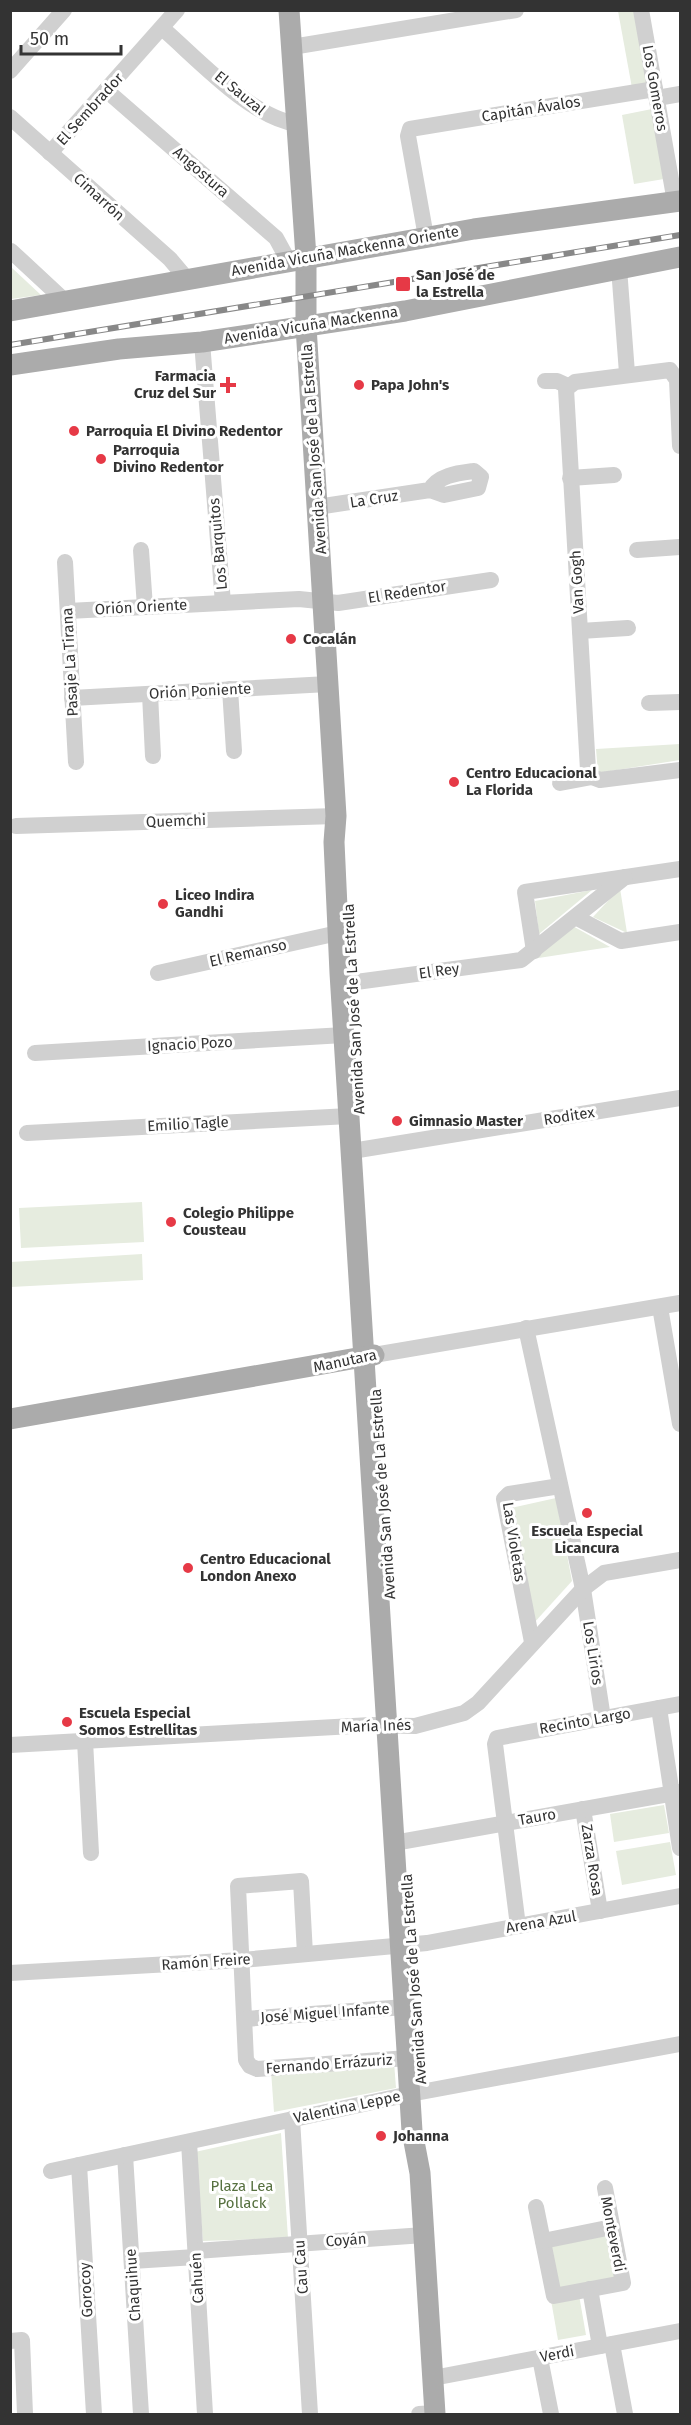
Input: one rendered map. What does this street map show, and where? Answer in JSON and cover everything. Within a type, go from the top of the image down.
[{"type":"main road","name":"Avenida San José de La Estrella","points":[[289,10],[297,124],[297,259],[306,326],[336,816],[334,842],[339,933],[347,984],[345,1035],[350,1116],[357,1150]]},
{"type":"main road","name":"Avenida Vicuña Mackenna Oriente","points":[[10,311],[426,237],[678,201]]},
{"type":"main road","name":"Avenida Vicuña Mackenna","points":[[10,365],[126,348],[202,342],[306,326],[499,294],[619,267],[681,257]]},
{"type":"main road","name":"Avenida San José de La Estrella","points":[[336,816],[344,840],[347,984],[416,2093]]},
{"type":"main road","name":"Manutara","points":[[10,1419],[369,1356]]},
{"type":"main road","name":"Avenida San José de La Estrella","points":[[406,1943],[405,2007],[408,2058],[424,2141],[420,2173],[433,2378],[430,2414]]},
{"type":"street","points":[[10,71],[64,10]]},
{"type":"street","name":"El Sembrador","points":[[50,153],[177,10]]},
{"type":"street","points":[[292,46],[516,10]]},
{"type":"street","name":"Los Gomeros","points":[[641,10],[678,201]]},
{"type":"street","name":"El Sauzal","points":[[162,28],[261,112],[273,118],[297,124]]},
{"type":"street","name":"Angostura","points":[[106,90],[276,238],[297,259]]},
{"type":"street","name":"Capitán Ávalos","points":[[426,237],[408,130],[656,93],[681,94]]},
{"type":"street","name":"Cimarrón","points":[[10,117],[170,259],[186,278]]},
{"type":"street","points":[[11,251],[66,302]]},
{"type":"street","points":[[619,267],[627,373]]},
{"type":"street","name":"Los Barquitos","points":[[202,342],[222,603]]},
{"type":"street","points":[[545,381],[557,381],[568,386],[575,382],[627,373],[676,368],[681,446]]},
{"type":"street","name":"Van Gogh","points":[[568,386],[565,393],[570,478],[588,770],[592,777]]},
{"type":"street","points":[[570,478],[614,475]]},
{"type":"street","name":"La Cruz","points":[[317,507],[430,490]]},
{"type":"street","points":[[638,550],[681,547]]},
{"type":"street","points":[[141,550],[145,607]]},
{"type":"street","name":"Pasaje La Tirana","points":[[65,562],[76,762]]},
{"type":"street","name":"El Redentor","points":[[323,601],[338,603],[491,580]]},
{"type":"street","name":"Orión Oriente","points":[[68,611],[299,599],[323,601]]},
{"type":"street","points":[[580,631],[628,628]]},
{"type":"street","name":"Orión Poniente","points":[[72,698],[328,684]]},
{"type":"street","points":[[230,689],[234,751]]},
{"type":"street","points":[[150,694],[153,756]]},
{"type":"street","points":[[649,703],[681,702]]},
{"type":"street","points":[[560,783],[583,781],[592,777],[600,780],[681,770]]},
{"type":"street","name":"Quemchi","points":[[16,826],[336,816]]},
{"type":"street","points":[[534,951],[525,892],[681,869]]},
{"type":"street","name":"El Rey","points":[[347,984],[521,960],[625,878]]},
{"type":"street","points":[[577,918],[621,940],[681,932]]},
{"type":"street","name":"El Remanso","points":[[158,973],[339,933]]},
{"type":"street","name":"Ignacio Pozo","points":[[35,1053],[345,1035]]},
{"type":"street","name":"Roditex","points":[[357,1150],[681,1098]]},
{"type":"street","name":"Emilio Tagle","points":[[27,1133],[350,1116]]},
{"type":"street","name":"Manutara","points":[[369,1356],[681,1303]]},
{"type":"street","points":[[660,1306],[681,1424]]},
{"type":"street","points":[[526,1328],[583,1589]]},
{"type":"street","name":"Las Violetas","points":[[532,1642],[504,1499],[509,1494],[560,1486]]},
{"type":"street","name":"María Inés","points":[[10,1745],[392,1725],[415,1726],[444,1719],[471,1708],[583,1589],[604,1573],[681,1560]]},
{"type":"street","name":"Los Lirios","points":[[583,1589],[603,1718]]},
{"type":"street","name":"Recinto Largo","points":[[505,1823],[495,1744],[497,1738],[681,1704]]},
{"type":"street","points":[[659,1708],[676,1793],[681,1848]]},
{"type":"street","points":[[85,1741],[90,1853]]},
{"type":"street","name":"Tauro","points":[[400,1842],[676,1793]]},
{"type":"street","name":"Zarza Rosa","points":[[583,1809],[600,1911]]},
{"type":"street","points":[[505,1823],[518,1926]]},
{"type":"street","points":[[244,2019],[238,1886],[301,1881],[305,1954]]},
{"type":"street","name":"Arena Azul","points":[[406,1943],[518,1926],[681,1896]]},
{"type":"street","name":"Ramón Freire","points":[[10,1973],[242,1960],[406,1943]]},
{"type":"street","name":"José Miguel Infante","points":[[244,2019],[405,2007]]},
{"type":"street","name":"Fernando Errázuriz","points":[[244,2019],[246,2060],[250,2066],[257,2068],[408,2058]]},
{"type":"street","name":"Valentina Leppe","points":[[51,2171],[416,2093],[681,2044]]},
{"type":"street","name":"Cau Cau","points":[[292,2120],[310,2415]]},
{"type":"street","name":"Cahuén","points":[[189,2142],[205,2415]]},
{"type":"street","name":"Chaquihue","points":[[125,2155],[141,2415]]},
{"type":"street","name":"Gorocoy","points":[[79,2165],[94,2415]]},
{"type":"street","name":"Monteverdi","points":[[536,2206],[554,2296],[622,2283],[604,2188]]},
{"type":"street","points":[[543,2241],[612,2227]]},
{"type":"street","name":"Coyán","points":[[132,2261],[300,2244],[424,2235]]},
{"type":"street","points":[[590,2289],[625,2415]]},
{"type":"street","name":"Verdi","points":[[433,2378],[681,2331]]},
{"type":"street","points":[[10,2340],[22,2340],[25,2415]]},
{"type":"street","points":[[540,2358],[551,2415]]},
{"type":"green space","points":[[618,11],[634,11],[649,85],[632,88]]},
{"type":"green space","points":[[652,109],[664,179],[634,184],[622,115]]},
{"type":"green space","points":[[11,267],[41,295],[11,299]]},
{"type":"green space","points":[[680,744],[680,760],[598,773],[596,749]]},
{"type":"green space","points":[[620,888],[627,933],[593,917]]},
{"type":"green space","points":[[592,890],[539,934],[535,901]]},
{"type":"green space","points":[[571,925],[610,947],[532,959]]},
{"type":"green space","points":[[142,1202],[144,1242],[21,1248],[19,1208]]},
{"type":"green space","points":[[142,1254],[143,1280],[11,1287],[11,1262]]},
{"type":"green space","points":[[556,1498],[572,1581],[533,1624],[511,1508]]},
{"type":"green space","points":[[664,1805],[669,1833],[614,1842],[610,1814]]},
{"type":"green space","points":[[670,1842],[676,1875],[622,1885],[616,1851]]},
{"type":"green space","points":[[394,2062],[396,2088],[274,2112],[271,2071]]},
{"type":"green space","name":"Plaza Lea Pollack","points":[[281,2133],[288,2238],[203,2241],[195,2152]]},
{"type":"green space","points":[[610,2232],[619,2278],[558,2290],[548,2244]]},
{"type":"green space","points":[[579,2295],[586,2335],[558,2340],[551,2300]]},
{"type":"railway","points":[[10,345],[680,235]]},
{"type":"place","name":"San José de la Estrella","points":[[403,284]]},
{"type":"place","name":"Farmacia Cruz del Sur","points":[[228,385]]},
{"type":"place","name":"Papa John's","points":[[359,385]]},
{"type":"place","name":"Parroquia El Divino Redentor","points":[[74,431]]},
{"type":"place","name":"Parroquia Divino Redentor","points":[[101,459]]},
{"type":"place","name":"Cocalán","points":[[291,639]]},
{"type":"place","name":"Centro Educacional La Florida","points":[[454,782]]},
{"type":"place","name":"Liceo Indira Gandhi","points":[[163,904]]},
{"type":"place","name":"Gimnasio Master","points":[[397,1121]]},
{"type":"place","name":"Colegio Philippe Cousteau","points":[[171,1222]]},
{"type":"place","name":"Escuela Especial Licancura","points":[[587,1513]]},
{"type":"place","name":"Centro Educacional London Anexo","points":[[188,1568]]},
{"type":"place","name":"Escuela Especial Somos Estrellitas","points":[[67,1722]]},
{"type":"place","name":"Johanna","points":[[381,2136]]}]
